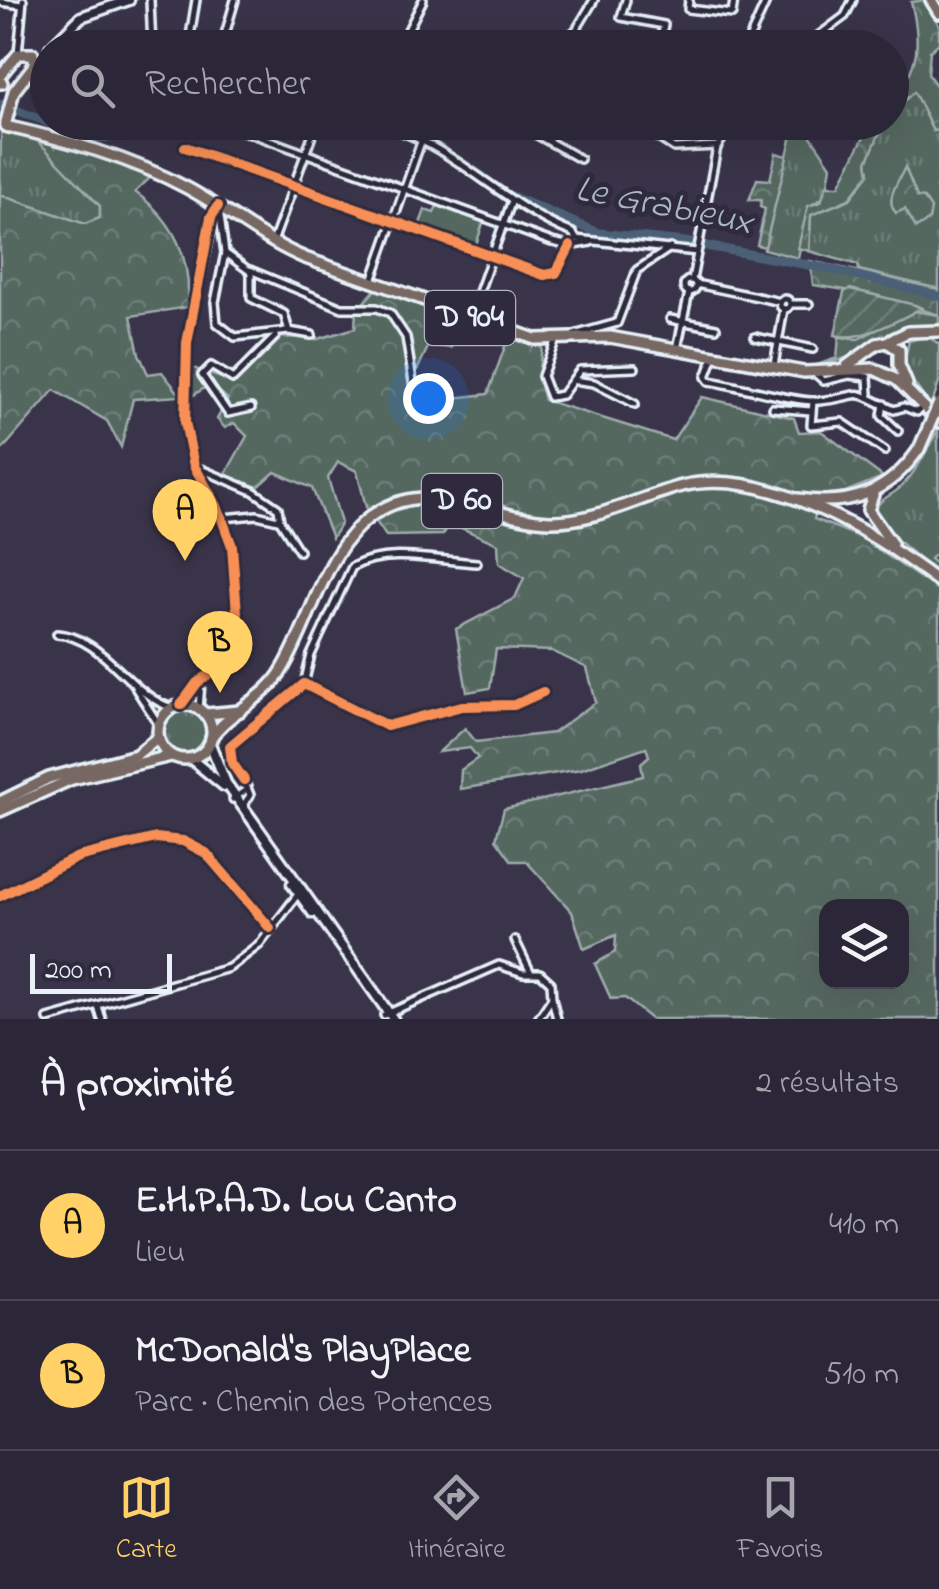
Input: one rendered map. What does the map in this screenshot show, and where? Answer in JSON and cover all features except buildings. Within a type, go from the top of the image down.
[{"type":"main road","points":[[68,30],[81,17],[129,0]]},
{"type":"main road","points":[[930,0],[939,13]]},
{"type":"main road","points":[[4,82],[30,64]]},
{"type":"main road","points":[[4,82],[30,64]]},
{"type":"main road","points":[[4,82],[4,124]]},
{"type":"main road","name":"D 904","points":[[4,124],[30,131]]},
{"type":"main road","name":"D 904","points":[[67,140],[142,168],[218,206],[272,244],[534,338],[610,337],[773,368],[874,369]]},
{"type":"main road","points":[[939,331],[908,332],[870,351],[874,369],[888,373],[939,422]]},
{"type":"main road","points":[[920,403],[899,365],[899,350],[910,336],[922,333],[939,340]]},
{"type":"main road","points":[[887,342],[899,350]]},
{"type":"main road","name":"D 904","points":[[846,366],[870,351]]},
{"type":"main road","points":[[888,373],[899,365]]},
{"type":"main road","points":[[898,550],[868,510],[868,499],[899,475],[919,449],[939,403]]},
{"type":"main road","name":"D 60","points":[[211,741],[282,671],[344,545],[357,528],[391,504],[425,497],[450,498],[533,520],[564,521],[690,484],[735,484],[781,496],[834,502],[878,490]]},
{"type":"main road","points":[[781,496],[862,528],[939,582]]},
{"type":"main road","points":[[171,756],[158,737],[159,724],[176,707],[220,716],[247,708]]},
{"type":"main road","points":[[202,712],[218,768],[235,798],[388,1016]]},
{"type":"main road","points":[[0,802],[49,778],[136,755],[158,737]]},
{"type":"main road","points":[[192,759],[211,741]]},
{"type":"main road","points":[[0,810],[72,779],[171,756],[192,759],[235,798],[302,891]]},
{"type":"street","points":[[150,0],[151,30]]},
{"type":"street","points":[[191,30],[196,0]]},
{"type":"street","points":[[226,30],[234,0]]},
{"type":"street","points":[[408,30],[423,0]]},
{"type":"street","points":[[576,30],[594,0]]},
{"type":"street","points":[[626,0],[622,16],[664,25],[663,30]]},
{"type":"street","points":[[689,0],[688,10],[732,14],[734,0]]},
{"type":"street","points":[[753,30],[767,0]]},
{"type":"street","points":[[827,30],[846,16],[853,0]]},
{"type":"street","points":[[0,2],[22,2],[18,36],[30,49]]},
{"type":"street","points":[[268,140],[504,224],[569,243],[697,251]]},
{"type":"street","points":[[272,244],[311,140]]},
{"type":"street","points":[[185,147],[551,276],[569,243],[565,230],[511,203],[417,140]]},
{"type":"street","points":[[546,140],[580,159]]},
{"type":"street","points":[[660,140],[674,148],[718,146]]},
{"type":"street","points":[[694,282],[697,251],[722,140]]},
{"type":"street","points":[[371,282],[421,142]]},
{"type":"street","points":[[470,317],[511,203]]},
{"type":"street","points":[[218,206],[225,253],[215,302],[217,323],[235,337],[289,331],[312,335]]},
{"type":"street","points":[[57,634],[85,642],[132,682],[176,707],[202,680],[231,659],[238,640],[232,546],[194,466],[185,422],[187,343],[211,217],[218,206]]},
{"type":"street","points":[[675,213],[704,219]]},
{"type":"street","points":[[573,338],[574,334],[617,322],[637,270],[670,248]]},
{"type":"street","points":[[225,253],[250,270],[342,308],[368,307],[390,313],[406,337],[414,388]]},
{"type":"street","points":[[250,270],[250,298],[284,314],[289,331]]},
{"type":"street","points":[[677,349],[689,292],[684,284],[694,282],[786,303],[809,304]]},
{"type":"street","points":[[773,368],[786,303]]},
{"type":"street","points":[[670,319],[716,328]]},
{"type":"street","points":[[251,408],[228,413],[202,374],[211,366],[233,379],[278,333]]},
{"type":"street","points":[[755,338],[813,349]]},
{"type":"street","points":[[556,339],[542,376],[545,390],[556,398],[580,370],[635,368]]},
{"type":"street","points":[[714,356],[706,380],[813,401],[849,392],[869,394],[897,410],[917,412],[920,403]]},
{"type":"street","points":[[816,371],[824,382],[850,374],[868,377],[869,394]]},
{"type":"street","points":[[573,380],[594,384],[636,404]]},
{"type":"street","points":[[813,401],[811,425],[842,422],[885,451]]},
{"type":"street","points":[[884,404],[882,416],[898,431]]},
{"type":"street","points":[[773,408],[811,411]]},
{"type":"street","points":[[194,466],[265,498],[278,508],[280,522],[299,551]]},
{"type":"street","points":[[222,518],[257,515],[280,522]]},
{"type":"street","points":[[244,806],[250,796],[232,762],[230,746],[304,684],[311,655],[352,567],[362,561],[397,558],[477,563]]},
{"type":"street","points":[[202,680],[202,712]]},
{"type":"street","points":[[132,682],[159,724]]},
{"type":"street","points":[[304,684],[387,726],[462,706],[514,705],[544,692]]},
{"type":"street","points":[[235,798],[246,790],[244,780]]},
{"type":"street","points":[[0,896],[78,857],[156,838],[183,841],[206,853],[270,928]]},
{"type":"street","points":[[48,1019],[230,968],[260,945],[302,891]]},
{"type":"street","points":[[516,940],[532,972]]},
{"type":"street","points":[[388,1016],[499,965],[540,973],[551,983],[554,1008],[560,1019]]},
{"type":"street","points":[[538,1019],[552,998]]},
{"type":"street","points":[[98,1006],[102,1019]]},
{"type":"green space","points":[[924,0],[939,25],[939,43],[930,51],[928,74],[939,90],[939,130],[933,131],[914,92],[909,96],[909,74],[917,41],[911,2]]},
{"type":"green space","points":[[914,91],[933,131],[939,130],[939,289],[859,270],[858,265],[809,251],[811,215],[850,199],[869,174],[867,162],[877,140],[909,140],[909,95]]},
{"type":"green space","points":[[1,132],[39,141],[100,206],[100,218],[85,224],[0,195]]},
{"type":"green space","points":[[791,140],[813,140],[831,166],[826,196],[808,207],[798,258],[764,249]]},
{"type":"green space","points":[[862,140],[877,140],[867,162],[869,174],[849,199],[811,215],[809,251],[798,248],[808,206],[821,202],[826,186],[839,186]]},
{"type":"green space","points":[[38,141],[94,153],[152,176],[135,192],[161,215],[183,256],[188,307],[131,316],[139,354],[148,374],[162,372],[181,396],[133,399],[121,447],[107,421],[54,390],[3,449],[0,446],[0,195],[85,224],[100,218],[100,206]]},
{"type":"green space","points":[[776,153],[787,156],[765,247],[757,245],[765,209],[760,207],[761,200],[749,200],[757,179],[770,180]]},
{"type":"green space","points":[[905,167],[917,197],[924,198],[931,209],[929,220],[916,228],[905,209],[896,213],[891,202]]},
{"type":"green space","points":[[438,204],[484,220],[475,248],[419,226],[425,210],[434,213]]},
{"type":"green space","points":[[810,261],[939,289],[939,315],[871,294],[813,285]]},
{"type":"green space","points":[[376,289],[489,331],[488,340],[458,335],[451,348],[429,345],[408,390],[425,401],[488,394],[508,338],[542,347],[538,378],[544,400],[673,440],[702,397],[794,418],[799,432],[821,431],[883,477],[845,492],[821,495],[814,519],[860,537],[939,591],[939,1019],[651,1019],[625,998],[611,999],[595,964],[615,952],[616,935],[584,949],[572,912],[526,861],[512,861],[496,839],[504,809],[643,776],[641,763],[649,756],[646,747],[581,769],[460,789],[461,770],[478,758],[470,748],[439,752],[465,728],[476,742],[553,733],[596,702],[587,668],[552,651],[496,649],[490,688],[467,692],[456,629],[515,598],[524,578],[499,563],[498,544],[450,523],[443,535],[386,536],[366,507],[357,471],[338,462],[328,478],[341,523],[332,538],[312,488],[275,472],[258,487],[225,475],[247,436],[234,423],[225,428],[217,419],[228,399],[210,384],[191,397],[190,413],[187,366],[236,383],[282,337],[318,339],[355,328],[356,311]]},
{"type":"green space","points":[[850,289],[922,308],[868,333],[835,335],[844,292]]},
{"type":"green space","points":[[914,311],[939,315],[939,327],[904,330],[850,356],[817,365],[837,358],[839,337],[858,339]]},
{"type":"green space","points":[[927,336],[939,344],[939,383],[931,407],[903,368],[909,341]]},
{"type":"green space","points":[[938,430],[939,550],[930,559],[939,566],[939,576],[884,529],[874,511],[909,478]]},
{"type":"green space","points":[[184,708],[201,715],[208,732],[201,749],[184,756],[167,749],[160,732],[167,715]]},
{"type":"waterway","name":"Le Grabieux","points":[[0,104],[30,115]]},
{"type":"waterway","name":"Le Grabieux","points":[[427,140],[482,176]]},
{"type":"waterway","name":"Le Grabieux","points":[[506,194],[599,233],[685,242],[835,270],[939,296]]},
{"type":"cycle path","points":[[185,147],[544,275],[556,273],[570,246]]},
{"type":"cycle path","points":[[181,705],[197,683],[231,659],[239,640],[232,546],[217,506],[194,466],[185,422],[187,343],[211,217],[218,206]]},
{"type":"cycle path","points":[[244,780],[232,763],[230,746],[304,684],[387,726],[462,706],[514,705],[543,692]]},
{"type":"cycle path","points":[[0,896],[78,857],[156,838],[183,841],[206,853],[270,928]]},
{"type":"place","name":"E.H.P.A.D. Lou Canto","points":[[185,561]]},
{"type":"place","name":"McDonald's PlayPlace","points":[[220,693]]}]
